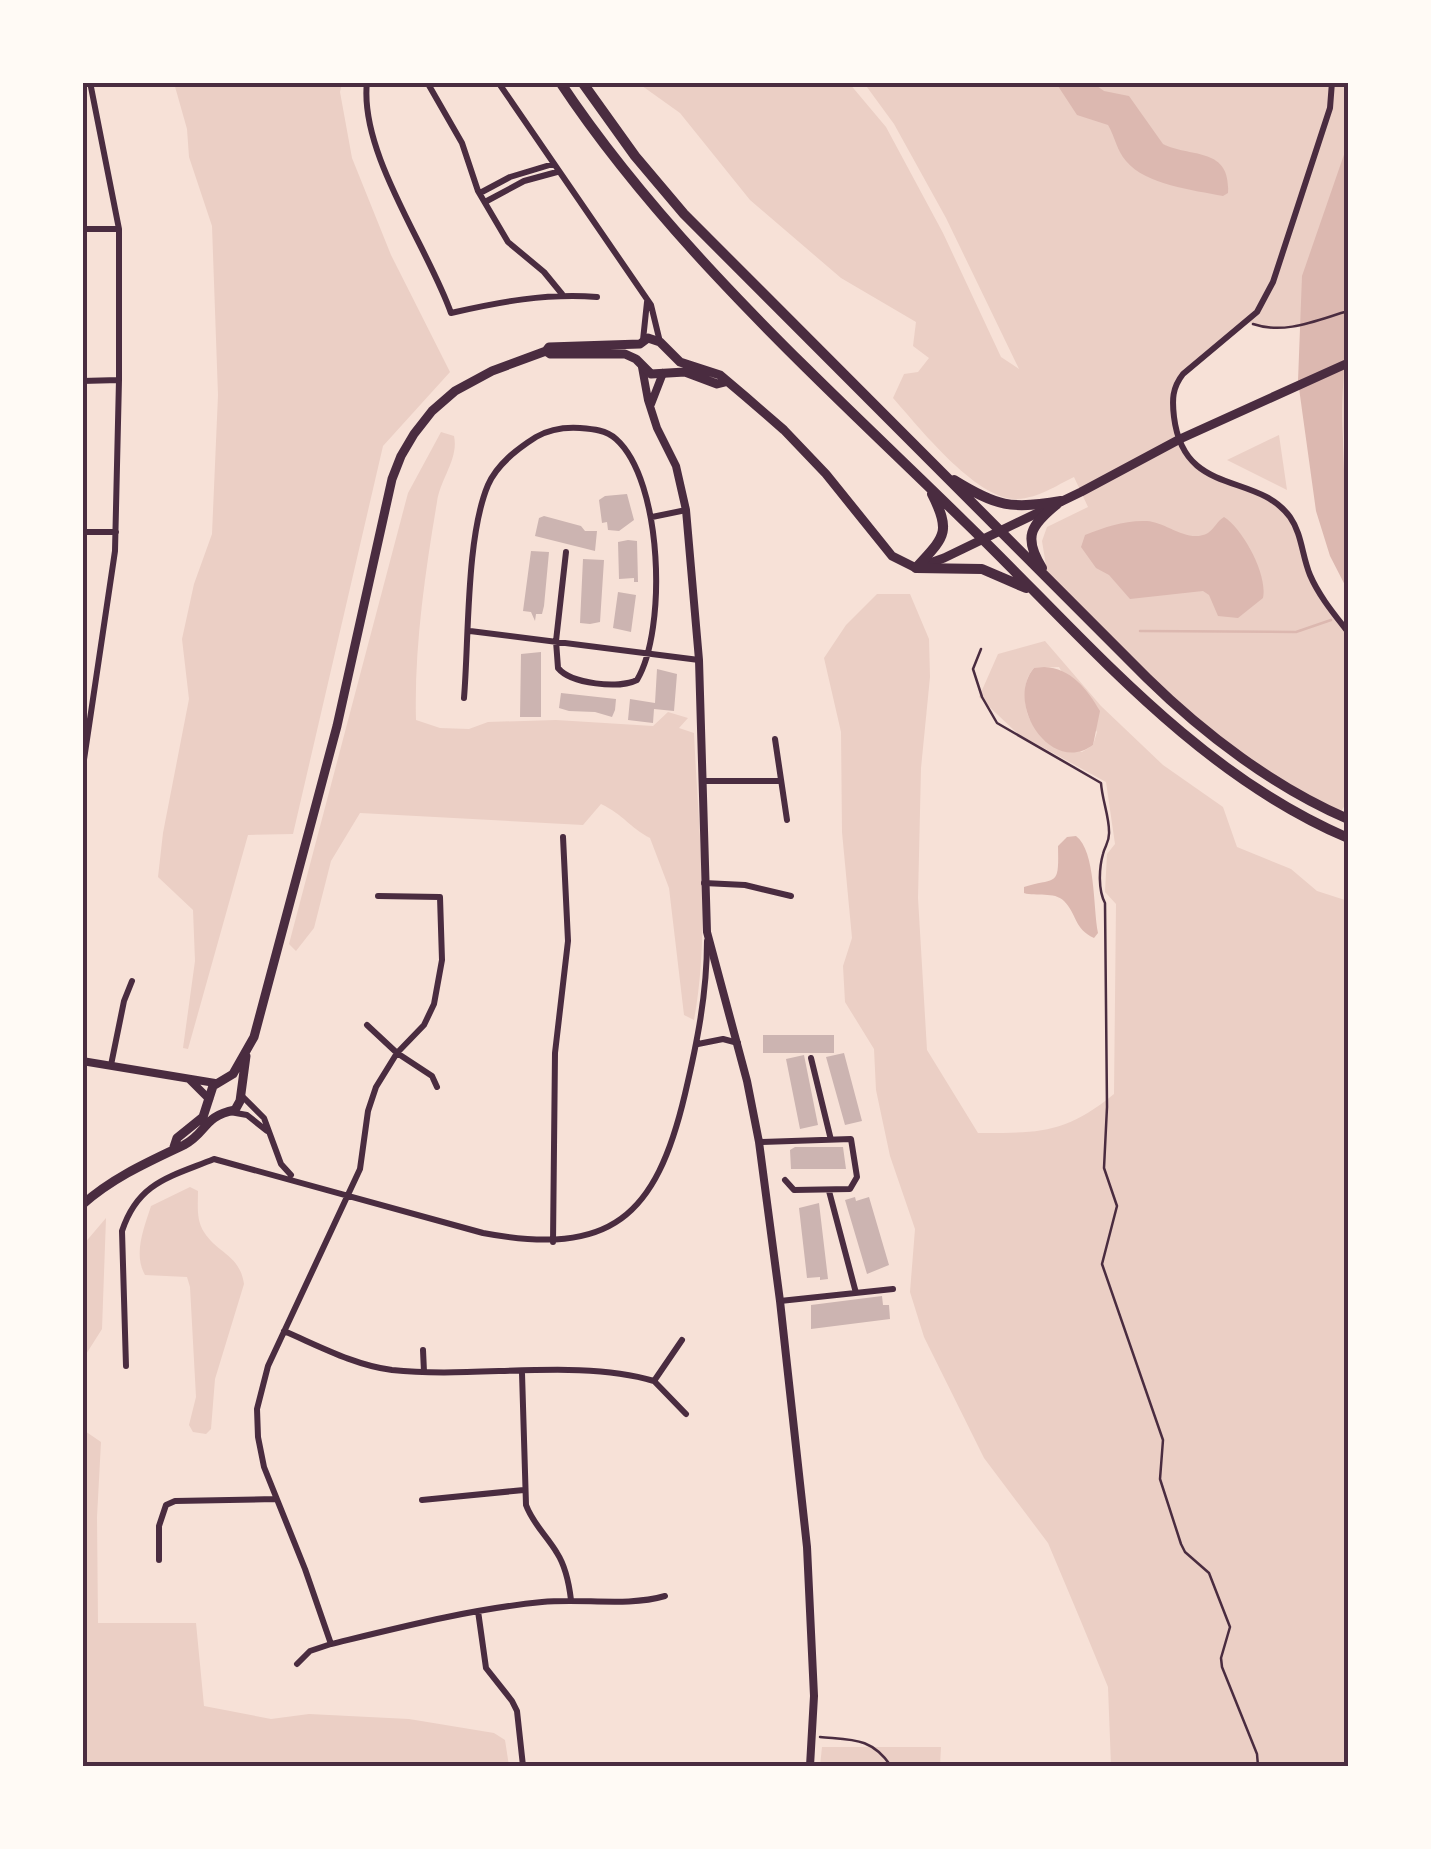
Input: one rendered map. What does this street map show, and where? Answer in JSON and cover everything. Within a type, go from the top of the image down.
[{"type":"highway","points":[[560,82],[616,161],[682,238],[1031,590],[1195,747],[1265,795],[1348,838]]},
{"type":"highway","points":[[582,82],[635,156],[684,214],[1180,710],[1276,780],[1348,819]]},
{"type":"highway","points":[[938,470],[993,503],[1020,507],[1060,502]]},
{"type":"highway","points":[[916,568],[937,546],[945,529],[943,515],[926,484]]},
{"type":"highway","points":[[1048,578],[1032,552],[1031,534],[1033,526],[1060,502]]},
{"type":"highway","points":[[916,568],[982,569],[1031,590]]},
{"type":"main road","points":[[82,1206],[120,1176],[188,1142],[238,1107],[246,1056],[338,726],[392,479],[414,434],[432,411],[456,392],[492,370],[546,352],[550,347],[642,342],[651,338],[680,362],[720,376],[784,430],[851,503],[892,556],[916,568],[999,532],[1180,439],[1348,364]]},
{"type":"main road","points":[[639,363],[642,342]]},
{"type":"main road","points":[[546,352],[615,352],[652,374],[685,372],[717,384],[726,382]]},
{"type":"main road","points":[[665,372],[670,354]]},
{"type":"main road","points":[[174,1147],[177,1138],[203,1116],[213,1086],[224,1081],[246,1056]]},
{"type":"main road","points":[[224,1081],[238,1084],[240,1094]]},
{"type":"main road","points":[[209,1099],[212,1108],[226,1112]]},
{"type":"street","points":[[82,774],[116,532],[119,380],[119,229],[90,82]]},
{"type":"street","points":[[366,82],[367,108],[380,156],[450,313],[562,294],[596,296]]},
{"type":"street","points":[[427,82],[462,143],[480,194],[508,242],[544,272],[562,294]]},
{"type":"street","points":[[498,82],[654,310],[660,342]]},
{"type":"street","points":[[1332,82],[1330,108],[1273,282],[1257,312],[1191,367],[1176,384],[1172,397],[1180,439],[1196,466],[1262,494],[1282,508],[1298,532],[1316,588],[1348,632]]},
{"type":"street","points":[[480,194],[510,177],[555,168]]},
{"type":"street","points":[[485,202],[555,168]]},
{"type":"street","points":[[82,229],[119,229]]},
{"type":"street","points":[[642,342],[647,302]]},
{"type":"street","points":[[126,1366],[122,1231],[128,1214],[143,1192],[214,1159],[483,1233],[553,1242],[583,1236],[614,1223],[647,1194],[673,1145],[697,1044],[707,976],[699,660],[686,510],[676,466],[657,428],[639,363]]},
{"type":"street","points":[[651,404],[665,372]]},
{"type":"street","points":[[82,380],[119,380]]},
{"type":"street","points":[[464,698],[475,552],[482,506],[491,479],[503,463],[535,438],[562,428],[602,431],[618,440],[645,490],[652,517],[655,570],[647,653],[640,676],[628,684],[570,678],[560,671],[556,641],[566,552]]},
{"type":"street","points":[[652,517],[686,510]]},
{"type":"street","points":[[82,532],[116,532]]},
{"type":"street","points":[[470,631],[699,660]]},
{"type":"street","points":[[82,684],[96,684]]},
{"type":"street","points":[[775,739],[787,820]]},
{"type":"street","points":[[702,781],[781,781]]},
{"type":"street","points":[[553,1242],[555,1053],[568,941],[563,838]]},
{"type":"street","points":[[704,883],[746,885],[791,896]]},
{"type":"street","points":[[331,1644],[305,1568],[275,1499],[258,1437],[257,1409],[260,1387],[360,1168],[368,1111],[376,1087],[397,1054],[424,1025],[434,1004],[442,960],[440,897],[378,896]]},
{"type":"street","points":[[707,932],[738,1042],[759,1142],[780,1302],[807,1547],[814,1668],[810,1766]]},
{"type":"street","points":[[111,1065],[132,981]]},
{"type":"street","points":[[367,1025],[397,1054],[432,1076],[437,1087]]},
{"type":"street","points":[[697,1044],[722,1038],[738,1042]]},
{"type":"street","points":[[812,1058],[831,1140]]},
{"type":"street","points":[[82,1061],[190,1080],[224,1081]]},
{"type":"street","points":[[190,1080],[209,1099]]},
{"type":"street","points":[[240,1094],[264,1118],[281,1164],[296,1179]]},
{"type":"street","points":[[226,1112],[247,1116],[268,1132]]},
{"type":"street","points":[[759,1142],[851,1139],[856,1182],[848,1190],[794,1190],[785,1180]]},
{"type":"street","points":[[829,1190],[856,1293]]},
{"type":"street","points":[[780,1302],[892,1289]]},
{"type":"street","points":[[284,1331],[357,1362],[424,1372],[609,1372],[654,1381],[686,1414]]},
{"type":"street","points":[[654,1381],[682,1340]]},
{"type":"street","points":[[424,1350],[424,1372]]},
{"type":"street","points":[[522,1372],[524,1490],[532,1520],[558,1554],[568,1578],[571,1600]]},
{"type":"street","points":[[422,1500],[524,1490]]},
{"type":"street","points":[[159,1560],[159,1526],[166,1505],[175,1500],[275,1499]]},
{"type":"street","points":[[297,1664],[310,1651],[331,1644],[478,1611],[571,1600],[646,1600],[665,1596]]},
{"type":"street","points":[[478,1611],[490,1677],[517,1712],[523,1766]]},
{"type":"path","points":[[1247,322],[1270,330],[1348,311]]},
{"type":"path","points":[[981,648],[973,669],[982,697],[997,723],[1101,783],[1104,814],[1110,825],[1110,843],[1103,852],[1100,894],[1105,903],[1107,1021],[1104,1168],[1117,1206],[1102,1264],[1163,1440],[1160,1478],[1181,1544],[1209,1573],[1230,1627],[1222,1666],[1258,1766]]},
{"type":"path","points":[[814,1736],[872,1745],[891,1766]]},
{"type":"shaded area","points":[[174,83],[342,83],[340,92],[352,158],[391,255],[450,372],[383,446],[293,834],[248,835],[188,1049],[183,1048],[195,961],[193,910],[158,877],[189,699],[182,639],[194,584],[212,534],[218,395],[212,226],[189,157],[187,129]]},
{"type":"shaded area","points":[[638,83],[849,83],[886,127],[943,233],[1001,357],[1019,369],[946,218],[894,124],[864,83],[1348,83],[1348,518],[1342,409],[1345,313],[1285,328],[1247,322],[1183,374],[1172,397],[1180,439],[1196,465],[1262,494],[1290,517],[1310,575],[1348,632],[1348,800],[1339,815],[1212,735],[1048,578],[1042,541],[1047,527],[1088,507],[1074,477],[1040,494],[1017,499],[984,488],[949,460],[893,398],[904,374],[918,372],[929,358],[913,346],[916,322],[841,278],[750,200],[680,113]]},
{"type":"shaded area","points":[[1056,83],[1093,83],[1104,91],[1129,96],[1163,144],[1207,156],[1223,167],[1228,193],[1223,196],[1145,176],[1123,157],[1108,125],[1077,115]]},
{"type":"shaded area","points":[[1348,143],[1342,409],[1348,591],[1330,556],[1316,511],[1298,381],[1302,276]]},
{"type":"shaded area","points":[[441,432],[454,436],[455,444],[439,494],[428,556],[416,720],[440,728],[469,729],[488,722],[556,720],[653,726],[668,712],[688,718],[679,728],[694,733],[702,877],[702,949],[694,1020],[684,1015],[669,888],[650,838],[601,804],[583,825],[360,813],[331,861],[314,928],[296,951],[289,944],[408,493]]},
{"type":"shaded area","points":[[1279,435],[1287,490],[1227,460]]},
{"type":"shaded area","points":[[1224,517],[1239,531],[1252,553],[1264,588],[1263,598],[1238,618],[1218,616],[1209,595],[1203,591],[1130,599],[1109,575],[1096,568],[1081,547],[1085,535],[1123,523],[1147,521],[1200,536]]},
{"type":"shaded area","points":[[877,594],[910,594],[929,639],[918,898],[927,1050],[978,1133],[1018,1133],[1066,1124],[1114,1094],[1116,904],[1105,892],[1107,854],[1115,844],[1106,782],[1018,734],[979,697],[998,654],[1045,641],[1101,706],[1163,765],[1223,807],[1237,847],[1291,869],[1317,891],[1348,901],[1348,1766],[1111,1766],[1108,1687],[1048,1543],[984,1458],[924,1337],[910,1292],[915,1229],[890,1156],[876,1090],[874,1049],[845,1002],[843,966],[852,938],[842,832],[841,732],[824,658],[846,625]],"holes":[[[1059,667],[1097,732],[1093,745],[1082,752],[1051,739],[1035,727],[1025,697],[1026,681],[1034,668]]]},
{"type":"shaded area","points":[[1044,667],[1070,676],[1095,703],[1100,711],[1093,745],[1077,752],[1062,751],[1036,731],[1028,716],[1026,683],[1034,668]]},
{"type":"shaded area","points":[[1076,836],[1090,867],[1098,933],[1094,938],[1079,926],[1060,898],[1024,893],[1024,887],[1054,879],[1058,846],[1067,837]]},
{"type":"shaded area","points":[[190,1187],[198,1191],[201,1227],[233,1260],[244,1284],[215,1379],[211,1429],[206,1434],[193,1432],[189,1425],[196,1397],[187,1277],[145,1275],[140,1258],[151,1206]]},
{"type":"shaded area","points":[[106,1218],[102,1329],[83,1359],[83,1245]]},
{"type":"shaded area","points":[[82,1429],[101,1442],[98,1623],[196,1623],[204,1706],[271,1719],[309,1714],[409,1719],[494,1733],[505,1740],[509,1766],[83,1766]]},
{"type":"shaded area","points":[[822,1747],[941,1747],[940,1766],[820,1766]]},
{"type":"building","points":[[627,494],[634,520],[619,531],[608,530],[607,522],[602,523],[599,500]]},
{"type":"building","points":[[539,518],[581,526],[585,531],[597,531],[595,551],[535,536]]},
{"type":"building","points":[[637,541],[638,582],[634,578],[619,579],[618,542]]},
{"type":"building","points":[[531,551],[549,552],[544,606],[535,621],[531,612],[523,611]]},
{"type":"building","points":[[583,559],[604,560],[600,622],[590,624],[580,623]]},
{"type":"building","points":[[618,592],[636,595],[631,632],[613,628]]},
{"type":"building","points":[[541,652],[541,717],[520,717],[521,654]]},
{"type":"building","points":[[657,669],[677,674],[674,711],[654,709],[653,723],[628,720],[630,699],[655,703]]},
{"type":"building","points":[[561,693],[616,699],[615,710],[612,717],[559,708]]},
{"type":"building","points":[[763,1035],[834,1035],[834,1053],[763,1053]]},
{"type":"building","points":[[844,1053],[862,1121],[845,1125],[826,1057]]},
{"type":"building","points":[[804,1055],[818,1125],[800,1129],[786,1059]]},
{"type":"building","points":[[843,1147],[846,1169],[791,1169],[790,1150]]},
{"type":"building","points":[[855,1197],[856,1201],[869,1197],[889,1265],[867,1274],[845,1200]]},
{"type":"building","points":[[819,1203],[828,1279],[820,1280],[807,1278],[799,1208]]},
{"type":"building","points":[[882,1296],[883,1305],[889,1305],[890,1319],[811,1329],[811,1305]]},
{"type":"waterway","points":[[1140,631],[1296,632],[1331,620]]}]
